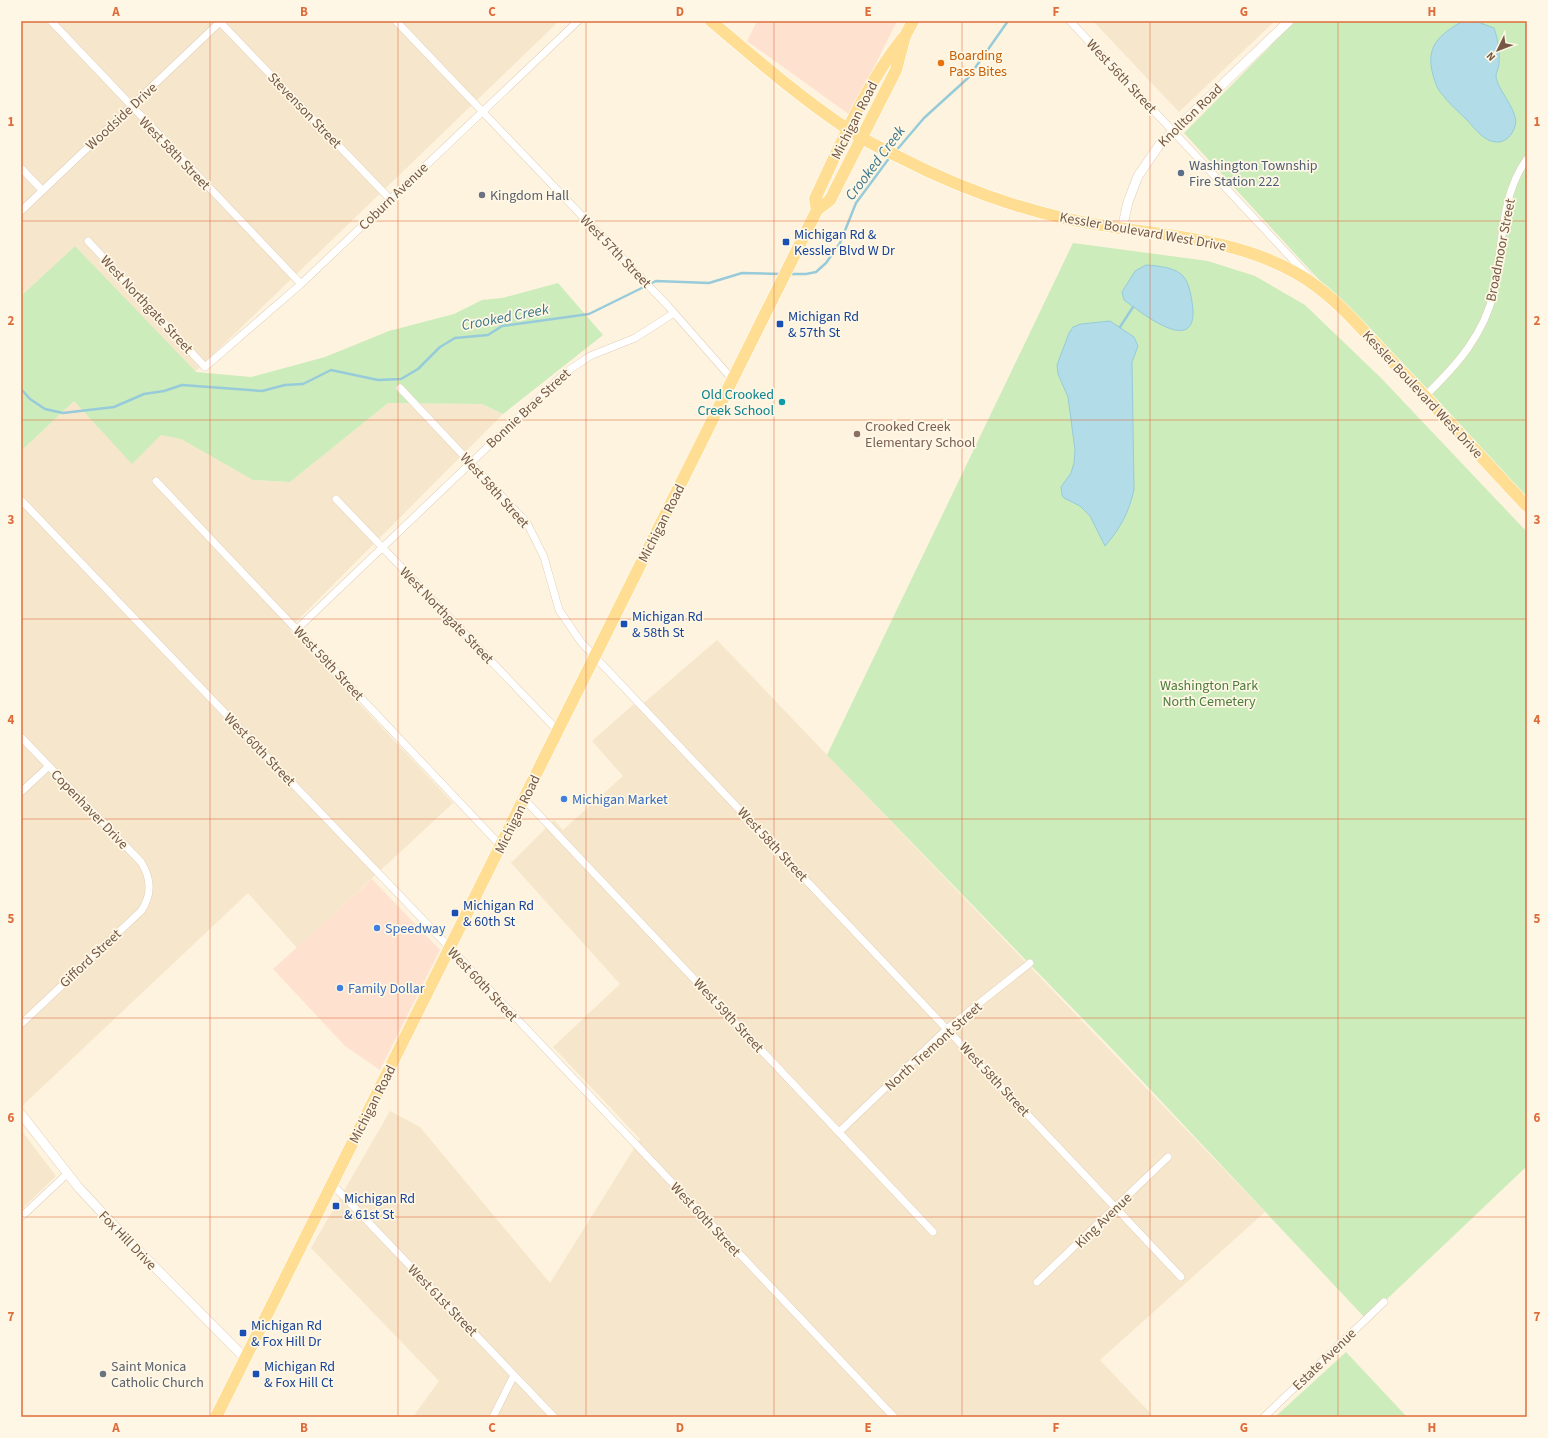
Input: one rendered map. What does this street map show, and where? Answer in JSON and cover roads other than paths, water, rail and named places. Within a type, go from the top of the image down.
[{"type":"main road","name":"Kessler Boulevard West Drive","points":[[711,21],[806,100],[848,130],[909,162],[955,183],[1034,210],[1067,219],[1122,229],[1201,239],[1234,247],[1273,261],[1298,274],[1321,290],[1358,325],[1527,506]]},
{"type":"main road","name":"Michigan Road","points":[[817,210],[815,199],[848,130],[885,60],[905,36],[913,21]]},
{"type":"main road","name":"Michigan Road","points":[[216,1417],[796,251],[817,210],[830,200],[896,70],[905,36]]},
{"type":"street","name":"West 58th Street","points":[[51,21],[301,284]]},
{"type":"street","name":"Woodside Drive","points":[[21,211],[132,107],[220,21]]},
{"type":"street","name":"Stevenson Street","points":[[220,21],[390,199]]},
{"type":"street","name":"West 57th Street","points":[[396,21],[640,276],[733,380]]},
{"type":"street","name":"Coburn Avenue","points":[[205,367],[301,284],[578,21]]},
{"type":"street","name":"West 56th Street","points":[[1070,21],[1321,290]]},
{"type":"street","name":"Knollton Road","points":[[1122,229],[1128,202],[1138,176],[1155,150],[1173,130],[1289,21]]},
{"type":"street","name":"Broadmoor Street","points":[[1425,396],[1450,372],[1480,333],[1494,292],[1509,198],[1521,167],[1527,159]]},
{"type":"street","points":[[21,168],[42,190]]},
{"type":"street","name":"West Northgate Street","points":[[88,241],[205,367]]},
{"type":"street","name":"Bonnie Brae Street","points":[[296,629],[576,364],[590,356],[635,338],[674,314]]},
{"type":"street","name":"West 58th Street","points":[[400,388],[471,462],[532,529],[544,557],[559,610],[574,633],[948,1028],[1181,1277]]},
{"type":"street","name":"West 59th Street","points":[[156,481],[501,846]]},
{"type":"street","name":"West Northgate Street","points":[[336,499],[558,731]]},
{"type":"street","name":"West 60th Street","points":[[21,500],[894,1417]]},
{"type":"street","name":"Copenhaver Drive","points":[[21,737],[141,862],[149,876],[150,887]]},
{"type":"street","points":[[21,792],[49,766]]},
{"type":"street","name":"West 59th Street","points":[[524,799],[933,1232]]},
{"type":"street","name":"Gifford Street","points":[[21,1024],[141,911],[147,899],[150,887]]},
{"type":"street","name":"North Tremont Street","points":[[839,1132],[948,1028],[1030,963]]},
{"type":"street","name":"Fox Hill Drive","points":[[21,1114],[68,1173],[122,1234],[245,1358]]},
{"type":"street","name":"King Avenue","points":[[1037,1282],[1168,1157]]},
{"type":"street","points":[[21,1218],[68,1173]]},
{"type":"street","name":"West 61st Street","points":[[332,1184],[554,1417]]},
{"type":"street","name":"Estate Avenue","points":[[1264,1417],[1384,1302]]},
{"type":"street","points":[[494,1417],[514,1375]]},
{"type":"water","points":[[1461,22],[1478,22],[1494,28],[1498,41],[1499,55],[1499,66],[1496,73],[1497,82],[1516,120],[1512,132],[1505,140],[1499,142],[1492,141],[1480,134],[1448,101],[1435,83],[1431,65],[1433,49],[1440,37]]},
{"type":"water","points":[[1146,265],[1172,269],[1181,274],[1186,280],[1193,310],[1191,323],[1185,330],[1176,330],[1164,326],[1124,300],[1122,292],[1135,271]]},
{"type":"water","points":[[1110,321],[1134,337],[1138,346],[1132,362],[1134,490],[1123,520],[1105,546],[1090,516],[1080,506],[1064,498],[1062,495],[1061,487],[1071,473],[1074,463],[1075,450],[1068,397],[1058,374],[1057,365],[1069,333],[1073,327],[1081,324]]},
{"type":"waterway","name":"Crooked Creek","points":[[895,152],[924,118],[968,78],[1008,21]]},
{"type":"waterway","name":"Crooked Creek","points":[[789,274],[806,274],[816,272],[826,263],[840,243],[856,203],[890,157]]},
{"type":"waterway","name":"Crooked Creek","points":[[21,389],[30,399],[45,409],[63,413],[114,407],[144,394],[164,391],[182,385],[262,391],[285,385],[303,384],[331,370],[378,380],[401,379],[418,369],[440,347],[455,338],[488,335],[502,326],[589,314],[656,281],[709,283],[742,273],[780,274]]},
{"type":"waterway","points":[[1120,327],[1133,307]]},
{"type":"place","name":"Boarding Pass Bites","points":[[941,63]]},
{"type":"place","name":"Washington Township Fire Station 222","points":[[1181,173]]},
{"type":"place","name":"Kingdom Hall","points":[[482,195]]},
{"type":"place","name":"Michigan Rd & Kessler Blvd W Dr","points":[[786,242]]},
{"type":"place","name":"Michigan Rd & 57th St","points":[[780,324]]},
{"type":"place","name":"Old Crooked Creek School","points":[[782,402]]},
{"type":"place","name":"Crooked Creek Elementary School","points":[[857,434]]},
{"type":"place","name":"Michigan Rd & 58th St","points":[[624,624]]},
{"type":"place","name":"Michigan Market","points":[[564,799]]},
{"type":"place","name":"Michigan Rd & 60th St","points":[[455,913]]},
{"type":"place","name":"Speedway","points":[[377,928]]},
{"type":"place","name":"Family Dollar","points":[[340,988]]},
{"type":"place","name":"Michigan Rd & 61st St","points":[[336,1206]]},
{"type":"place","name":"Michigan Rd & Fox Hill Dr","points":[[243,1333]]},
{"type":"place","name":"Saint Monica Catholic Church","points":[[103,1374]]},
{"type":"place","name":"Michigan Rd & Fox Hill Ct","points":[[256,1374]]},
{"type":"park label","name":"Washington Park North Cemetery","points":[[1209,694]]}]
